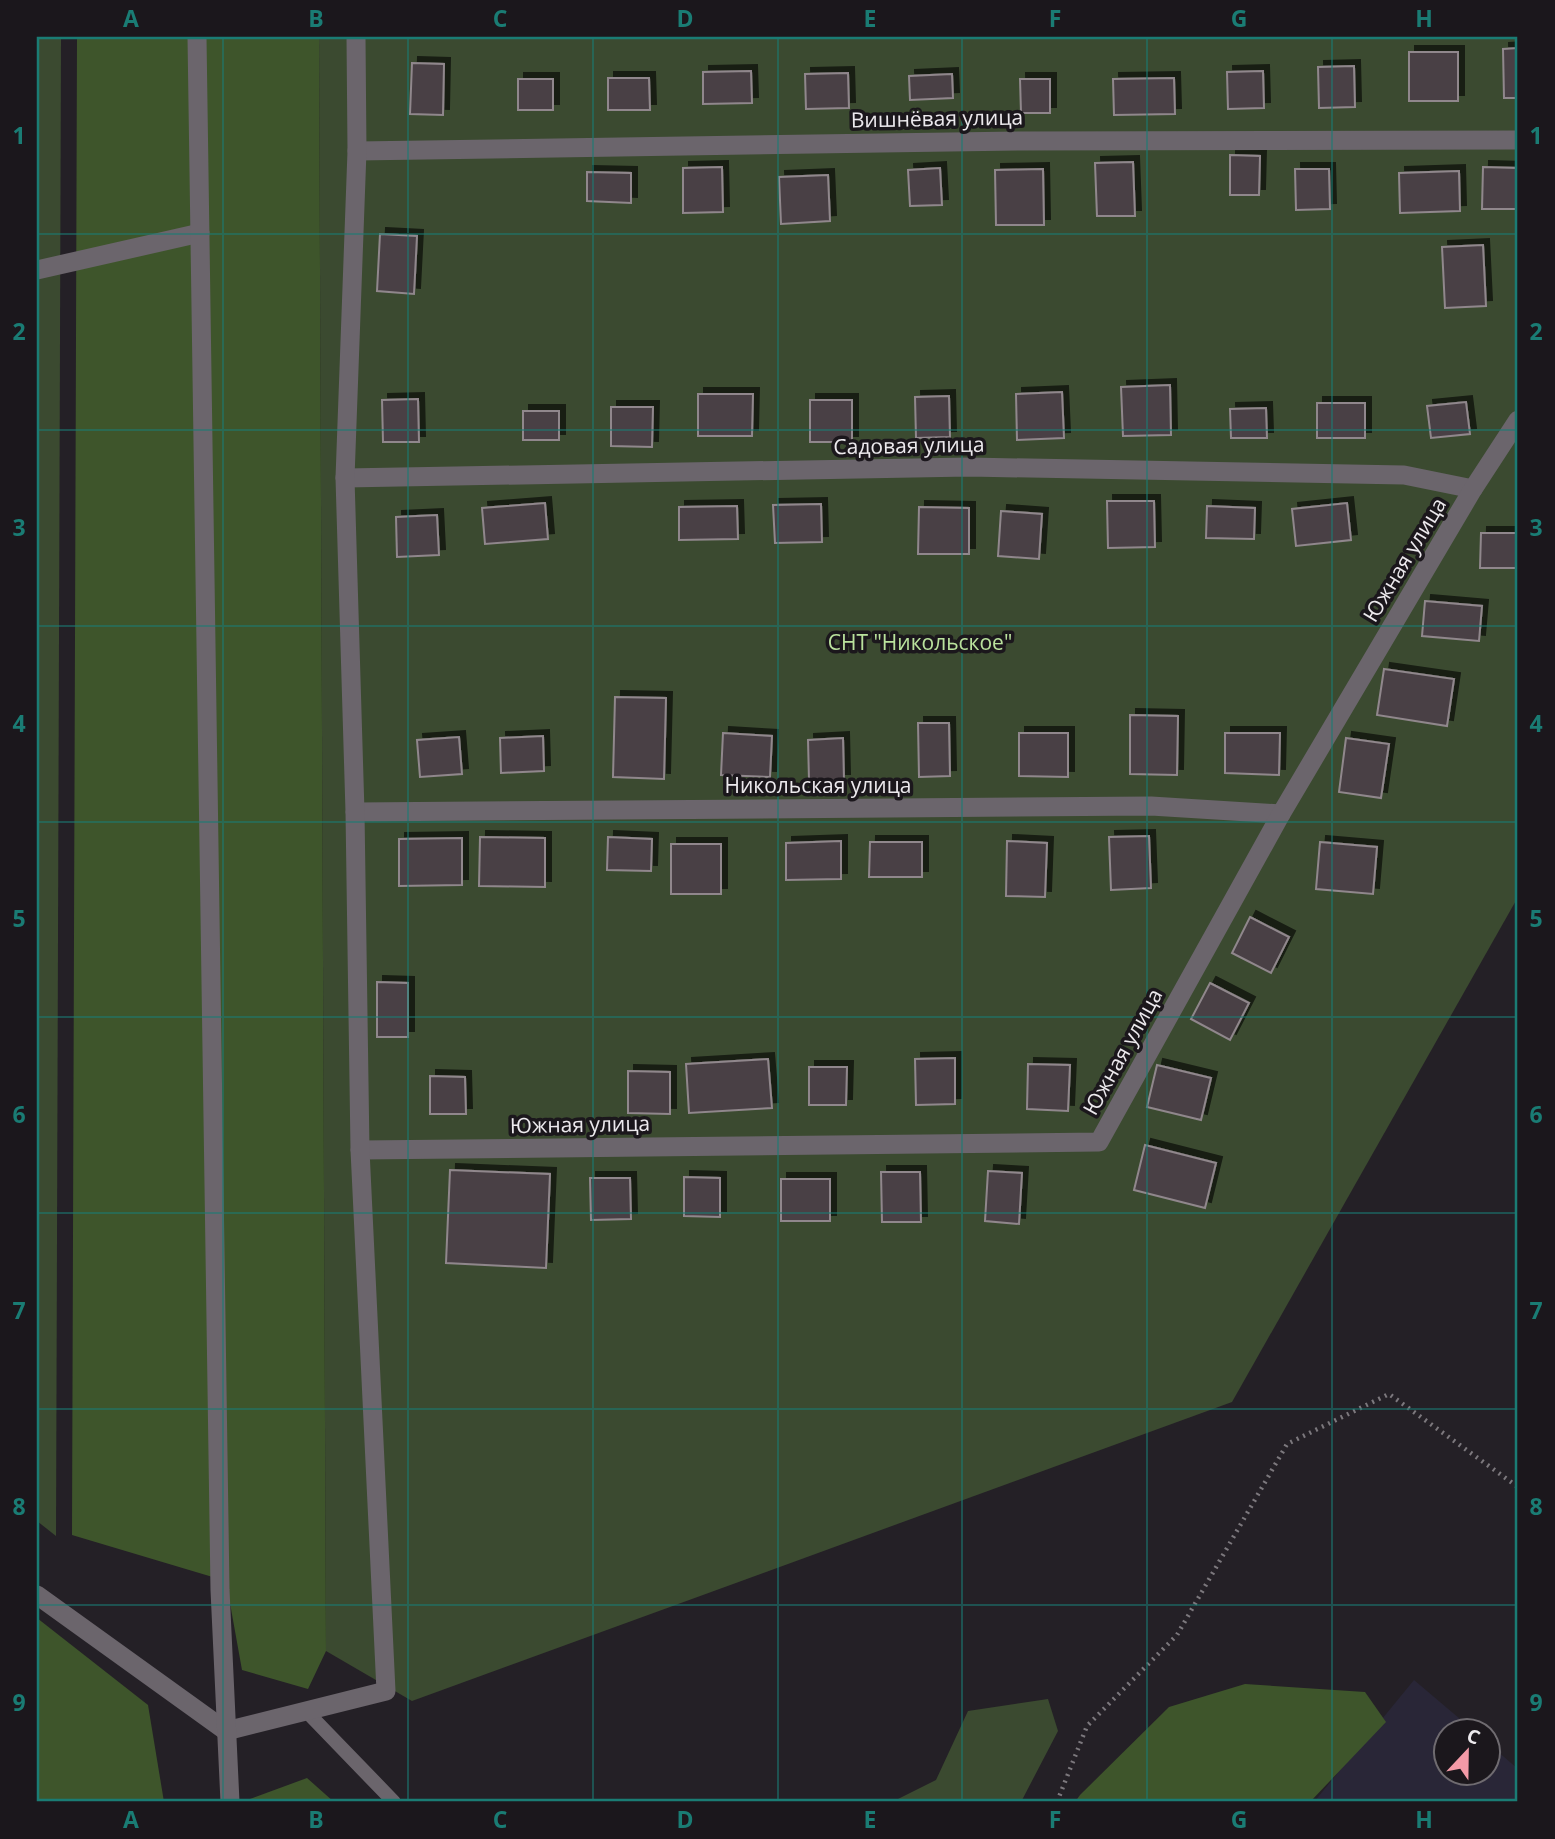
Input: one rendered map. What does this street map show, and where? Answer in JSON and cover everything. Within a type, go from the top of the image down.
[{"type":"street","points":[[197,37],[220,1590],[230,1802]]},
{"type":"street","points":[[37,1595],[226,1731],[386,1691],[360,1150],[355,812],[345,478],[357,151],[356,37]]},
{"type":"street","name":"Вишнёвая улица","points":[[357,151],[1018,141],[1518,140]]},
{"type":"street","points":[[37,270],[200,233]]},
{"type":"street","name":"Южная улица","points":[[360,1150],[1099,1142],[1281,814],[1473,489],[1518,420]]},
{"type":"street","name":"Садовая улица","points":[[345,478],[970,467],[1404,475],[1473,489]]},
{"type":"street","name":"Никольская улица","points":[[355,812],[1152,806],[1281,814]]},
{"type":"lane","points":[[307,1712],[394,1802]]},
{"type":"path","points":[[1057,1802],[1087,1726],[1177,1635],[1287,1444],[1390,1394],[1518,1487]]},
{"type":"shaded area","points":[[1414,1680],[1456,1716],[1432,1716],[1432,1786],[1502,1786],[1502,1755],[1518,1769],[1518,1802],[1314,1802]]},
{"type":"green space","points":[[37,37],[61,37],[56,1536],[37,1521]]},
{"type":"green space","points":[[77,37],[319,37],[326,1651],[308,1689],[242,1670],[226,1581],[72,1535]]},
{"type":"green space","name":"СНТ \"Никольское\"","points":[[319,37],[1518,37],[1518,897],[1232,1402],[412,1701],[326,1651]]},
{"type":"green space","points":[[37,1618],[148,1705],[164,1802],[37,1802]]},
{"type":"green space","points":[[1245,1684],[1365,1692],[1386,1722],[1310,1802],[1075,1802],[1169,1707]]},
{"type":"green space","points":[[1048,1699],[1058,1731],[1021,1802],[892,1802],[936,1780],[968,1711]]},
{"type":"green space","points":[[307,1778],[334,1802],[242,1802]]},
{"type":"building","points":[[1518,48],[1518,98],[1504,98],[1503,49]]},
{"type":"building","points":[[1409,52],[1458,52],[1458,101],[1409,101]]},
{"type":"building","points":[[412,63],[444,64],[443,115],[410,114]]},
{"type":"building","points":[[1354,66],[1355,107],[1319,108],[1318,67]]},
{"type":"building","points":[[751,71],[752,103],[703,104],[703,72]]},
{"type":"building","points":[[1263,71],[1264,108],[1228,109],[1227,72]]},
{"type":"building","points":[[848,73],[849,108],[806,109],[805,74]]},
{"type":"building","points":[[952,74],[953,98],[910,100],[909,76]]},
{"type":"building","points":[[608,78],[649,78],[650,110],[608,110]]},
{"type":"building","points":[[1174,78],[1175,114],[1114,115],[1113,79]]},
{"type":"building","points":[[518,79],[553,79],[553,110],[518,110]]},
{"type":"building","points":[[1020,79],[1050,79],[1050,113],[1021,113]]},
{"type":"building","points":[[1230,155],[1260,156],[1259,195],[1230,195]]},
{"type":"building","points":[[1133,162],[1135,216],[1097,216],[1095,163]]},
{"type":"building","points":[[722,167],[723,212],[683,213],[683,168]]},
{"type":"building","points":[[1483,167],[1518,168],[1518,209],[1482,209]]},
{"type":"building","points":[[940,168],[942,205],[910,206],[908,170]]},
{"type":"building","points":[[1043,169],[1044,225],[996,225],[995,170]]},
{"type":"building","points":[[1295,169],[1329,169],[1330,209],[1296,210]]},
{"type":"building","points":[[1459,171],[1460,211],[1400,213],[1399,173]]},
{"type":"building","points":[[587,172],[631,173],[631,203],[587,201]]},
{"type":"building","points":[[828,175],[830,221],[781,224],[779,177]]},
{"type":"building","points":[[380,234],[417,236],[414,294],[377,291]]},
{"type":"building","points":[[1483,245],[1486,306],[1445,308],[1442,247]]},
{"type":"building","points":[[1170,385],[1171,435],[1123,436],[1121,387]]},
{"type":"building","points":[[1062,392],[1064,438],[1017,440],[1016,394]]},
{"type":"building","points":[[698,394],[753,394],[752,436],[698,436]]},
{"type":"building","points":[[949,396],[950,437],[916,438],[915,397]]},
{"type":"building","points":[[418,399],[419,442],[383,442],[382,400]]},
{"type":"building","points":[[810,400],[852,400],[852,442],[810,442]]},
{"type":"building","points":[[1466,402],[1470,434],[1431,438],[1427,406]]},
{"type":"building","points":[[1317,403],[1365,403],[1365,438],[1317,438]]},
{"type":"building","points":[[611,407],[653,407],[652,447],[611,446]]},
{"type":"building","points":[[1266,408],[1267,438],[1231,438],[1230,409]]},
{"type":"building","points":[[523,411],[559,411],[559,440],[523,440]]},
{"type":"building","points":[[1107,501],[1154,501],[1155,547],[1108,548]]},
{"type":"building","points":[[545,503],[548,539],[485,544],[482,508]]},
{"type":"building","points":[[1347,503],[1351,540],[1296,546],[1292,509]]},
{"type":"building","points":[[821,504],[822,542],[775,543],[773,505]]},
{"type":"building","points":[[737,506],[738,539],[679,540],[679,507]]},
{"type":"building","points":[[1207,506],[1255,508],[1254,539],[1206,538]]},
{"type":"building","points":[[919,507],[969,508],[969,554],[918,554]]},
{"type":"building","points":[[1001,511],[1042,514],[1039,559],[998,556]]},
{"type":"building","points":[[437,515],[439,555],[397,557],[396,517]]},
{"type":"building","points":[[1481,533],[1518,533],[1518,568],[1480,568]]},
{"type":"building","points":[[1425,601],[1482,606],[1479,641],[1422,636]]},
{"type":"building","points":[[1384,669],[1454,679],[1447,726],[1377,715]]},
{"type":"building","points":[[615,697],[666,698],[664,779],[613,777]]},
{"type":"building","points":[[1130,715],[1178,716],[1177,775],[1130,774]]},
{"type":"building","points":[[918,723],[949,723],[950,776],[919,777]]},
{"type":"building","points":[[723,733],[772,736],[770,777],[721,775]]},
{"type":"building","points":[[1019,733],[1068,733],[1068,777],[1019,776]]},
{"type":"building","points":[[1225,733],[1280,733],[1279,775],[1225,773]]},
{"type":"building","points":[[543,736],[544,771],[501,773],[500,738]]},
{"type":"building","points":[[459,737],[462,774],[420,777],[417,740]]},
{"type":"building","points":[[843,738],[844,780],[809,780],[808,740]]},
{"type":"building","points":[[1346,738],[1389,744],[1381,798],[1339,792]]},
{"type":"building","points":[[1149,836],[1151,888],[1111,890],[1109,837]]},
{"type":"building","points":[[480,837],[545,838],[545,887],[479,886]]},
{"type":"building","points":[[608,837],[652,839],[651,871],[607,870]]},
{"type":"building","points":[[462,838],[462,885],[399,886],[399,839]]},
{"type":"building","points":[[841,841],[841,879],[786,880],[786,843]]},
{"type":"building","points":[[1007,841],[1047,843],[1045,897],[1006,896]]},
{"type":"building","points":[[870,842],[922,842],[922,877],[869,877]]},
{"type":"building","points":[[1320,842],[1377,847],[1373,894],[1316,889]]},
{"type":"building","points":[[671,844],[721,844],[721,894],[671,894]]},
{"type":"building","points":[[1250,917],[1289,937],[1271,973],[1232,953]]},
{"type":"building","points":[[377,982],[408,983],[408,1037],[377,1037]]},
{"type":"building","points":[[1210,983],[1249,1003],[1230,1040],[1191,1019]]},
{"type":"building","points":[[955,1058],[955,1104],[916,1105],[915,1059]]},
{"type":"building","points":[[768,1059],[772,1108],[689,1113],[686,1064]]},
{"type":"building","points":[[1028,1064],[1070,1065],[1068,1111],[1027,1109]]},
{"type":"building","points":[[1157,1065],[1211,1078],[1201,1120],[1147,1107]]},
{"type":"building","points":[[809,1067],[847,1067],[846,1105],[809,1105]]},
{"type":"building","points":[[628,1071],[670,1072],[670,1114],[628,1113]]},
{"type":"building","points":[[430,1076],[465,1077],[466,1114],[430,1114]]},
{"type":"building","points":[[1145,1145],[1216,1163],[1205,1208],[1134,1190]]},
{"type":"building","points":[[450,1170],[550,1174],[546,1268],[446,1263]]},
{"type":"building","points":[[988,1171],[1022,1173],[1019,1224],[985,1221]]},
{"type":"building","points":[[881,1172],[920,1172],[921,1222],[882,1222]]},
{"type":"building","points":[[684,1177],[720,1178],[720,1217],[684,1216]]},
{"type":"building","points":[[590,1178],[630,1178],[631,1219],[591,1220]]},
{"type":"building","points":[[781,1179],[830,1179],[830,1221],[781,1221]]}]
